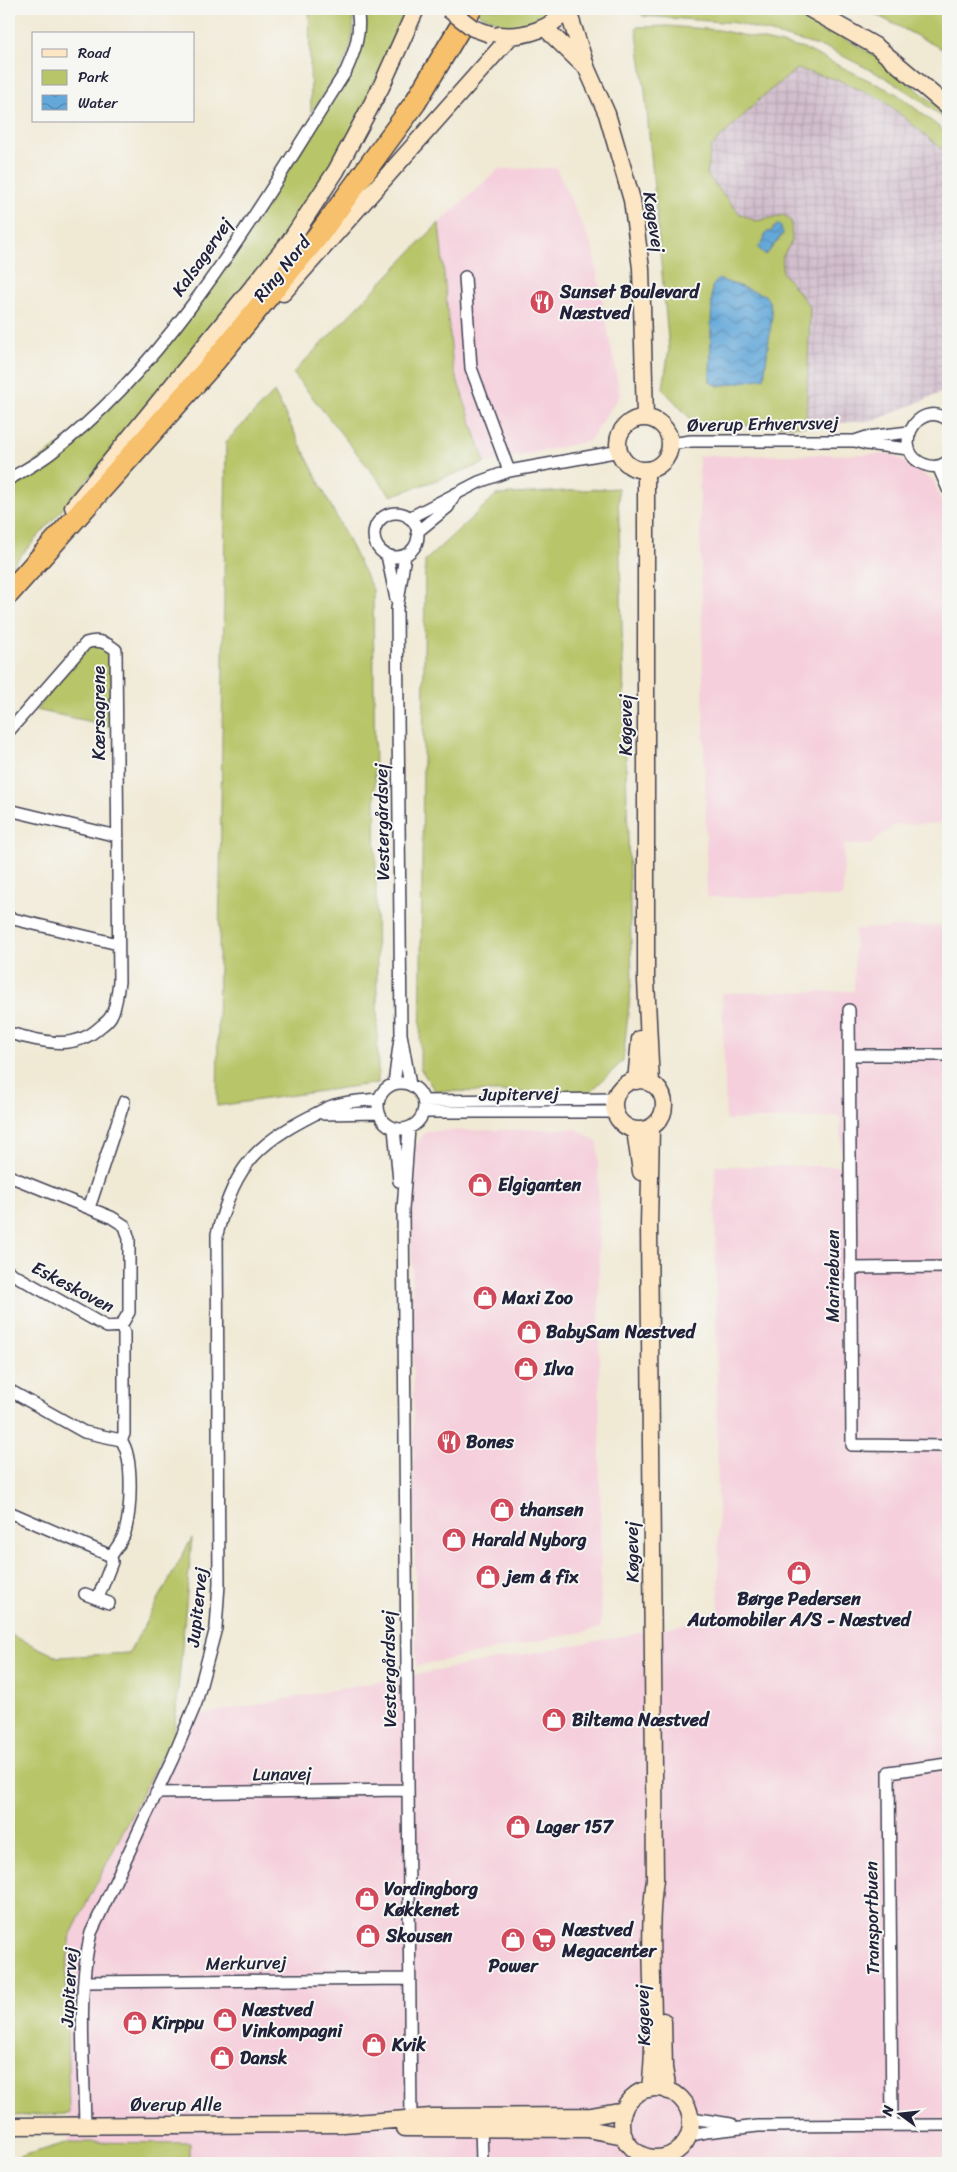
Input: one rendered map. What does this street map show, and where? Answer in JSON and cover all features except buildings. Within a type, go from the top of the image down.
[{"type":"highway","name":"Ring Nord","points":[[9,579],[203,364],[311,233],[409,98],[463,9]]},
{"type":"highway","points":[[9,593],[208,369],[318,238],[415,103],[471,9]]},
{"type":"street","name":"Kalsagervej","points":[[9,479],[49,454],[106,404],[188,308],[228,253],[346,71],[358,38],[359,19],[357,9]]},
{"type":"street","points":[[73,507],[290,242],[336,171],[381,87],[416,9]]},
{"type":"street","points":[[448,9],[473,28],[490,34],[510,36],[545,28],[568,10]]},
{"type":"street","points":[[810,9],[876,48],[948,107]]},
{"type":"street","name":"Køgevej","points":[[568,10],[586,69],[607,114],[632,200],[640,268],[645,418]]},
{"type":"street","name":"Køgevej","points":[[545,28],[586,69]]},
{"type":"street","points":[[208,369],[228,355],[510,36]]},
{"type":"street","points":[[465,277],[471,368],[509,472]]},
{"type":"street","points":[[947,418],[928,415],[920,418],[909,432],[909,450],[912,456],[924,465],[943,464],[948,489]]},
{"type":"street","points":[[645,418],[658,422],[663,426],[670,444],[663,462],[652,469],[646,470],[629,465],[620,451],[619,440],[623,430],[635,420],[645,418]]},
{"type":"street","name":"Øverup Erhvervsvej","points":[[855,441],[867,437],[909,432]]},
{"type":"street","name":"Øverup Erhvervsvej","points":[[670,444],[691,441],[855,441],[909,450]]},
{"type":"street","points":[[409,518],[417,532],[415,545],[406,554],[399,556],[387,555],[376,544],[374,538],[378,523],[382,518],[393,514],[409,518],[479,482],[509,472],[620,451]]},
{"type":"street","name":"Køgevej","points":[[644,1082],[646,980],[646,470]]},
{"type":"street","points":[[417,532],[448,507],[454,494]]},
{"type":"street","name":"Vestergårdsvej","points":[[406,554],[397,609],[401,1034],[410,1085]]},
{"type":"street","name":"Vestergårdsvej","points":[[387,555],[397,609]]},
{"type":"street","name":"Kærsagrene","points":[[9,732],[86,643],[96,640],[108,644],[116,650],[119,982],[116,1000],[111,1016],[95,1032],[82,1039],[50,1043],[9,1034]]},
{"type":"street","points":[[9,810],[117,836]]},
{"type":"street","points":[[9,918],[118,944]]},
{"type":"street","name":"Marinebuen","points":[[849,1010],[852,1445],[948,1446]]},
{"type":"street","name":"Vestergårdsvej","points":[[394,1084],[398,1042],[401,1034]]},
{"type":"street","points":[[850,1056],[948,1055]]},
{"type":"street","points":[[644,1082],[661,1094],[663,1109],[657,1122],[643,1128],[620,1122],[615,1105],[625,1085],[644,1082]]},
{"type":"street","points":[[394,1084],[410,1085],[418,1091],[423,1106],[420,1119],[409,1128],[394,1128],[387,1124],[379,1113],[379,1099],[382,1093],[394,1084]]},
{"type":"street","name":"Jupitervej","points":[[85,2125],[84,1982],[85,1956],[90,1933],[196,1703],[216,1628],[219,1584],[217,1234],[224,1207],[238,1177],[251,1158],[270,1140],[301,1120],[320,1113],[327,1108],[379,1099]]},
{"type":"street","points":[[89,1208],[124,1102]]},
{"type":"street","name":"Jupitervej","points":[[423,1106],[615,1105]]},
{"type":"street","name":"Jupitervej","points":[[320,1113],[379,1113]]},
{"type":"street","name":"Vestergårdsvej","points":[[394,1128],[403,1210]]},
{"type":"street","name":"Vestergårdsvej","points":[[409,1128],[403,1210],[411,2123]]},
{"type":"street","name":"Køgevej","points":[[643,1128],[649,1226],[655,1879],[662,1983],[664,2068],[668,2091]]},
{"type":"street","name":"Eskeskoven","points":[[9,1176],[120,1222],[128,1232],[129,1312],[121,1326]]},
{"type":"street","points":[[851,1268],[948,1267]]},
{"type":"street","name":"Eskeskoven","points":[[9,1272],[107,1327],[121,1326]]},
{"type":"street","name":"Eskeskoven","points":[[98,1598],[112,1562],[111,1556],[124,1535],[129,1517],[128,1455],[121,1440],[124,1434],[124,1333],[121,1326]]},
{"type":"street","points":[[9,1390],[84,1432],[121,1440]]},
{"type":"street","points":[[9,1513],[111,1556]]},
{"type":"street","points":[[85,1594],[110,1603]]},
{"type":"street","name":"Transportbuen","points":[[892,2125],[888,1772],[948,1764]]},
{"type":"street","name":"Lunavej","points":[[156,1793],[407,1790]]},
{"type":"street","name":"Køgevej","points":[[650,2089],[652,2052],[652,1906],[655,1879]]},
{"type":"street","name":"Merkurvej","points":[[84,1982],[409,1979]]},
{"type":"street","points":[[650,2089],[668,2091],[686,2105],[691,2118],[688,2136],[682,2147],[671,2159],[651,2160],[634,2150],[624,2136],[622,2123],[624,2110],[632,2098],[650,2089]]},
{"type":"street","name":"Øverup Alle","points":[[481,2123],[591,2116],[624,2110]]},
{"type":"street","points":[[691,2118],[745,2126],[948,2125]]},
{"type":"street","points":[[481,2123],[482,2163]]},
{"type":"street","name":"Øverup Alle","points":[[9,2126],[481,2123],[587,2129],[624,2136]]},
{"type":"street","points":[[688,2136],[745,2126]]},
{"type":"shaded area","points":[[797,69],[838,80],[883,100],[948,154],[948,390],[876,420],[806,426],[810,307],[782,272],[783,256],[792,241],[784,215],[756,221],[740,214],[707,175],[711,147],[763,96]]},
{"type":"shaded area","points":[[556,168],[592,246],[620,395],[589,441],[485,463],[453,367],[439,223],[499,169]]},
{"type":"shaded area","points":[[892,454],[934,481],[948,522],[948,823],[894,825],[870,845],[844,845],[843,897],[707,897],[699,456]]},
{"type":"shaded area","points":[[948,925],[948,2163],[190,2163],[190,2143],[69,2142],[66,1973],[71,1934],[159,1760],[200,1715],[719,1618],[715,1166],[842,1166],[840,1117],[726,1120],[722,993],[854,991],[855,929]]},
{"type":"shaded area","points":[[577,1129],[598,1143],[601,1628],[416,1666],[411,1152],[426,1131]]},
{"type":"green space","points":[[309,9],[352,9],[353,24],[349,51],[343,64],[311,112]]},
{"type":"green space","points":[[362,9],[411,9],[332,170],[285,242],[67,504],[9,569],[9,482],[110,407],[235,255],[350,74]]},
{"type":"green space","points":[[480,9],[555,9],[536,23],[508,27],[478,13]]},
{"type":"green space","points":[[636,9],[793,9],[879,58],[948,115],[948,122],[920,100],[886,78],[829,49],[736,23],[643,16]]},
{"type":"green space","points":[[865,9],[948,9],[948,52]]},
{"type":"green space","points":[[667,26],[719,30],[805,49],[897,94],[948,134],[948,154],[883,100],[838,80],[797,69],[763,96],[711,147],[707,175],[740,214],[756,221],[784,215],[791,221],[792,241],[783,256],[782,272],[810,307],[806,426],[696,425],[663,389],[669,349],[645,91],[636,27]],"holes":[[[777,225],[783,234],[766,255],[759,248],[765,240],[765,235]],[[735,284],[743,288],[772,315],[764,377],[719,386],[710,382],[712,287]]]},
{"type":"green space","points":[[439,223],[453,367],[485,463],[391,496],[293,373]]},
{"type":"green space","points":[[274,392],[373,590],[378,1083],[217,1106],[226,442]]},
{"type":"green space","points":[[618,488],[632,977],[623,1061],[589,1093],[435,1091],[420,1068],[425,561],[496,495]]},
{"type":"green space","points":[[96,644],[111,653],[111,726],[36,710],[87,647]]},
{"type":"green space","points":[[192,1538],[173,1745],[159,1760],[71,1934],[66,1973],[69,2114],[9,2116],[9,1634],[58,1657],[129,1653]]},
{"type":"green space","points":[[69,2142],[190,2143],[190,2163],[9,2163],[9,2160]]},
{"type":"water","points":[[777,225],[780,225],[783,233],[766,255],[758,248],[764,240],[766,232],[771,232]]},
{"type":"water","points":[[718,279],[765,295],[770,303],[772,315],[764,378],[719,386],[710,382],[712,287]]},
{"type":"water","points":[[9,1704],[16,1717],[17,1725],[9,1736]]},
{"type":"place","name":"Sunset Boulevard Næstved","points":[[542,302]]},
{"type":"place","name":"Elgiganten","points":[[480,1185]]},
{"type":"place","name":"Maxi Zoo","points":[[485,1298]]},
{"type":"place","name":"BabySam Næstved","points":[[529,1332]]},
{"type":"place","name":"Ilva","points":[[526,1369]]},
{"type":"place","name":"Bones","points":[[449,1442]]},
{"type":"place","name":"thansen","points":[[502,1510]]},
{"type":"place","name":"Harald Nyborg","points":[[454,1540]]},
{"type":"place","name":"Børge Pedersen Automobiler A/S - Næstved","points":[[799,1573]]},
{"type":"place","name":"jem & fix","points":[[488,1577]]},
{"type":"place","name":"Biltema Næstved","points":[[554,1720]]},
{"type":"place","name":"Lager 157","points":[[518,1827]]},
{"type":"place","name":"Vordingborg Køkkenet","points":[[367,1899]]},
{"type":"place","name":"Skousen","points":[[368,1936]]},
{"type":"place","name":"Power","points":[[513,1940]]},
{"type":"place","name":"Næstved Megacenter","points":[[544,1940]]},
{"type":"place","name":"Næstved Vinkompagni","points":[[225,2020]]},
{"type":"place","name":"Kirppu","points":[[135,2023]]},
{"type":"place","name":"Kvik","points":[[374,2045]]},
{"type":"place","name":"Dansk","points":[[222,2058]]}]
